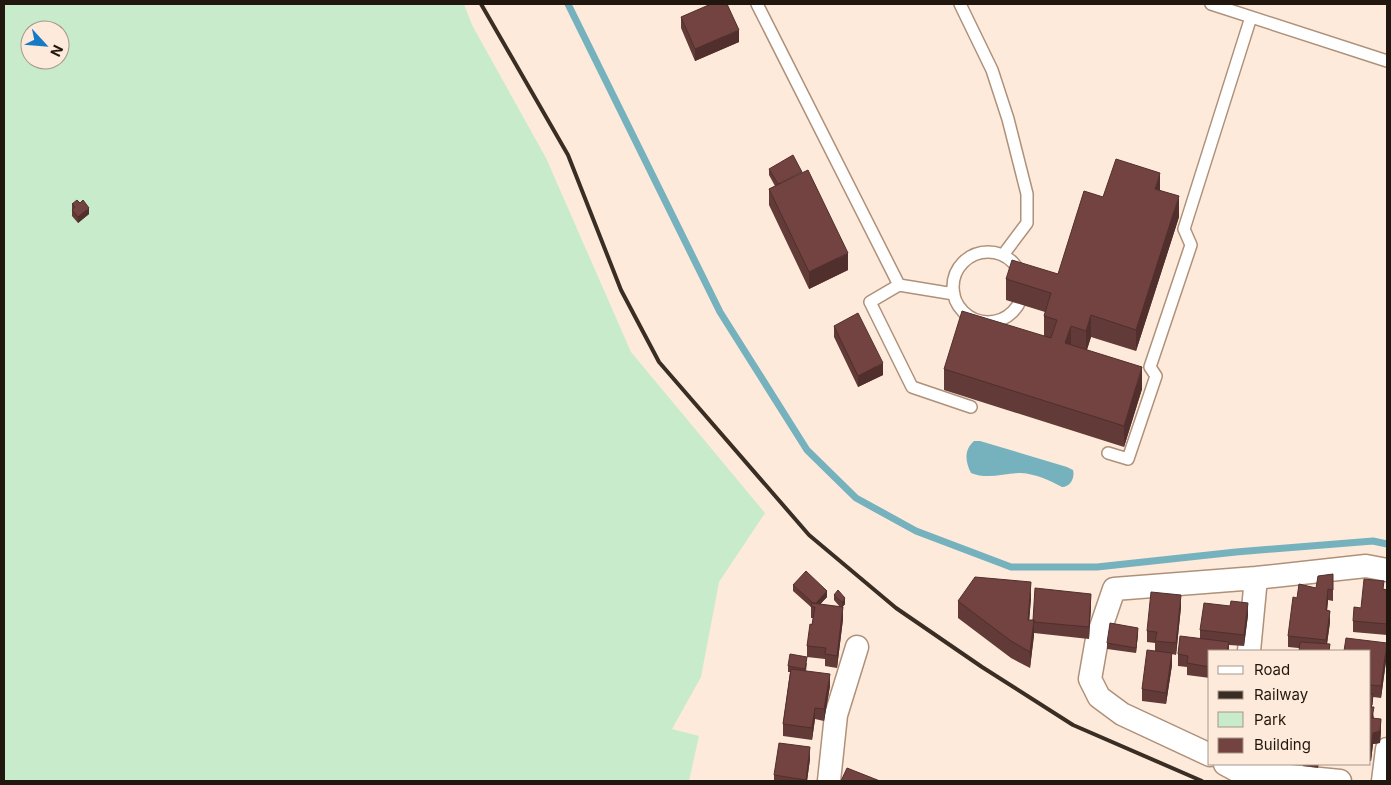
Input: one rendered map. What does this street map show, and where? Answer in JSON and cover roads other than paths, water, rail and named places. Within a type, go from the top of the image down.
[{"type":"street","points":[[1208,754],[1122,714],[1100,696],[1090,679],[1097,639],[1114,589],[1256,578],[1366,566],[1387,570]]},
{"type":"street","points":[[1249,650],[1256,578]]},
{"type":"street","points":[[829,781],[836,715],[857,647]]},
{"type":"street","points":[[1383,781],[1387,749]]},
{"type":"street","points":[[1234,766],[1340,781]]},
{"type":"lane","points":[[757,4],[899,284]]},
{"type":"lane","points":[[960,4],[992,70],[1008,119],[1027,194],[1027,223],[1003,255]]},
{"type":"lane","points":[[1211,4],[1387,62]]},
{"type":"lane","points":[[1108,453],[1128,459],[1156,376],[1150,368],[1191,245],[1184,229],[1251,17]]},
{"type":"lane","points":[[986,252],[1003,255],[1016,264],[1021,274],[1022,296],[1018,306],[1001,319],[990,322],[979,321],[969,316],[961,309],[954,294],[954,278],[959,268],[966,260],[976,254],[986,252]]},
{"type":"lane","points":[[954,294],[899,284],[870,302],[912,387],[971,407]]},
{"type":"water","points":[[974,441],[980,441],[1067,467],[1073,470],[1073,478],[1068,485],[1062,487],[1042,478],[1021,473],[984,476],[971,473],[966,456],[968,448]]},
{"type":"waterway","points":[[568,4],[720,312],[807,450],[856,498],[916,531],[1011,567],[1097,567],[1236,552],[1373,541],[1387,544]]},
{"type":"railway","points":[[481,4],[568,155],[621,290],[659,362],[809,535],[896,608],[982,667],[1073,725],[1202,781]]}]
